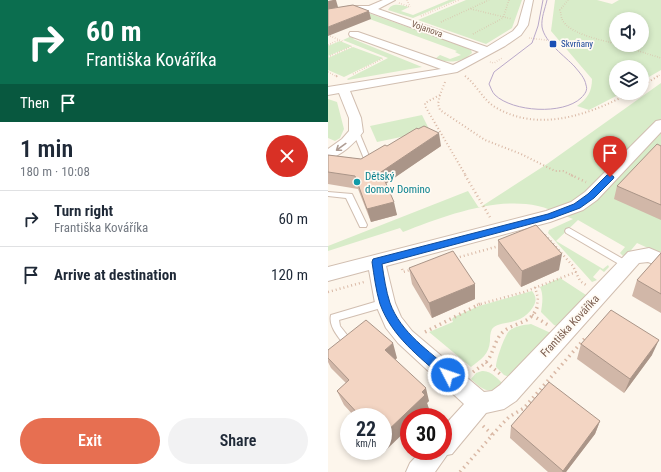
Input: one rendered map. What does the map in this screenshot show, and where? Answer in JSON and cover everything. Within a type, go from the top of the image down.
[{"type":"street","points":[[328,91],[343,84],[439,73],[453,70],[501,44],[517,33],[523,25],[529,0]]},
{"type":"street","points":[[370,9],[394,1]]},
{"type":"street","name":"Vojanova","points":[[328,14],[351,9],[370,9],[487,51]]},
{"type":"street","points":[[354,34],[453,70]]},
{"type":"street","points":[[328,155],[347,142],[356,132],[355,118],[343,84]]},
{"type":"street","points":[[328,274],[398,256],[500,237],[577,206],[599,189],[661,124]]},
{"type":"street","name":"Františka Kováříka","points":[[480,404],[496,401],[508,393],[634,257],[649,256],[661,260]]},
{"type":"street","points":[[376,262],[385,303],[393,322],[405,336],[480,404],[452,435]]},
{"type":"street","points":[[419,472],[430,460]]},
{"type":"lane","points":[[356,132],[367,160],[381,154]]},
{"type":"lane","points":[[328,194],[349,196],[363,225]]},
{"type":"lane","points":[[569,231],[627,265]]},
{"type":"lane","points":[[351,345],[336,328],[334,318],[385,303]]},
{"type":"path","points":[[394,1],[410,7],[408,0]]},
{"type":"path","points":[[426,19],[420,16],[459,0]]},
{"type":"path","points":[[446,25],[439,23],[489,0]]},
{"type":"path","points":[[473,34],[503,18],[509,0]]},
{"type":"path","points":[[568,0],[560,10],[565,24],[583,34],[609,42]]},
{"type":"path","points":[[470,9],[503,18],[514,19]]},
{"type":"path","points":[[328,35],[354,46],[328,56]]},
{"type":"path","points":[[529,38],[553,41],[556,44]]},
{"type":"path","points":[[642,52],[661,58]]},
{"type":"path","points":[[350,75],[385,58],[379,56]]},
{"type":"path","points":[[453,70],[473,80],[482,96],[494,106],[515,115],[530,118],[545,120],[565,119],[602,108],[617,100]]},
{"type":"path","points":[[328,72],[343,84]]},
{"type":"path","points":[[439,73],[445,82],[438,104],[440,110],[456,122],[485,140],[521,154],[555,171],[563,171],[599,189]]},
{"type":"path","points":[[649,82],[661,74]]},
{"type":"path","points":[[440,95],[425,103],[425,106],[500,237],[453,259]]},
{"type":"path","points":[[543,233],[573,266],[580,281],[600,295]]},
{"type":"path","points":[[398,256],[403,272],[417,268]]},
{"type":"path","points":[[436,326],[451,316],[480,303],[523,292],[559,276],[576,272]]},
{"type":"path","points":[[459,384],[486,362],[500,334],[506,329],[523,323],[536,311],[539,304],[539,296],[535,287]]},
{"type":"green space","points":[[449,0],[456,0],[413,18],[388,10],[394,5],[409,7],[401,11],[413,15]]},
{"type":"green space","points":[[466,0],[522,0],[512,28],[486,44],[418,20]]},
{"type":"green space","points":[[555,0],[597,0],[612,4],[619,0],[661,0],[661,70],[649,77],[649,60],[609,60],[609,100],[589,110],[577,106],[584,101],[588,95],[591,88],[592,79],[551,31]]},
{"type":"green space","points":[[368,13],[467,48],[471,50],[472,53],[464,59],[455,61],[435,59],[440,55],[450,59],[461,55],[455,52],[457,51],[364,17]]},
{"type":"green space","points":[[354,35],[355,37],[353,39],[422,67],[348,80],[347,79],[388,58],[343,40]]},
{"type":"green space","points":[[340,41],[352,46],[328,56],[328,46]]},
{"type":"green space","points":[[353,47],[383,58],[344,77],[328,70],[328,58]]},
{"type":"green space","points":[[661,83],[661,254],[637,243],[627,255],[623,256],[620,253],[625,247],[578,220],[556,241],[603,269],[608,265],[609,267],[604,272],[600,269],[593,277],[597,280],[592,282],[548,233],[549,230],[573,219],[538,206],[511,203],[480,207],[547,164],[637,100],[649,100],[649,92]]},
{"type":"green space","points":[[328,99],[337,102],[344,129],[340,138],[335,141],[328,138]]},
{"type":"green space","points":[[422,115],[430,131],[377,142],[370,126]]},
{"type":"green space","points":[[468,191],[479,207],[447,216],[403,232],[400,228],[328,251],[328,246]]},
{"type":"green space","points":[[560,278],[586,295],[586,298],[559,327],[554,325],[541,312],[542,297],[540,287]]},
{"type":"green space","points":[[532,291],[535,301],[528,314],[516,321],[495,326],[490,334],[488,350],[481,359],[471,367],[429,332],[453,322],[452,319],[454,317],[479,306]]},
{"type":"green space","points":[[531,324],[553,334],[512,378],[504,375],[496,367],[497,359],[507,334],[514,328]]},
{"type":"green space","points":[[482,371],[489,372],[505,386],[494,390],[483,389],[471,379],[476,373]]},
{"type":"building","points":[[353,5],[369,11],[328,27],[328,9]]},
{"type":"building","points":[[424,126],[439,133],[381,172],[394,202],[367,209],[355,176],[328,172],[328,155],[361,159],[385,145],[387,146],[417,128],[418,129]]},
{"type":"building","points":[[657,144],[661,146],[661,205],[617,186]]},
{"type":"building","points":[[536,225],[562,254],[522,271],[498,240]]},
{"type":"building","points":[[453,251],[475,284],[429,303],[409,268]]},
{"type":"building","points":[[661,253],[661,294],[637,280]]},
{"type":"building","points":[[611,310],[659,340],[630,379],[581,344]]},
{"type":"building","points":[[366,320],[393,343],[385,350],[426,388],[422,392],[425,395],[411,408],[400,408],[400,419],[392,426],[392,408],[353,408],[337,391],[349,380],[328,358],[328,350]]},
{"type":"building","points":[[549,382],[600,421],[563,471],[511,426]]},
{"type":"tram line","points":[[543,0],[538,26],[532,43],[494,72],[489,84],[494,94],[503,101],[525,108],[551,109],[562,107],[581,98],[587,89],[580,73],[551,44],[544,33],[542,20],[547,0]]},
{"type":"place","name":"Skvrňany","points":[[553,44]]},
{"type":"place","name":"Dětský domov Domino","points":[[357,182]]},
{"type":"route","points":[[448,375],[405,336],[393,322],[385,303],[376,262],[550,216],[577,206],[599,189],[610,177]]}]
